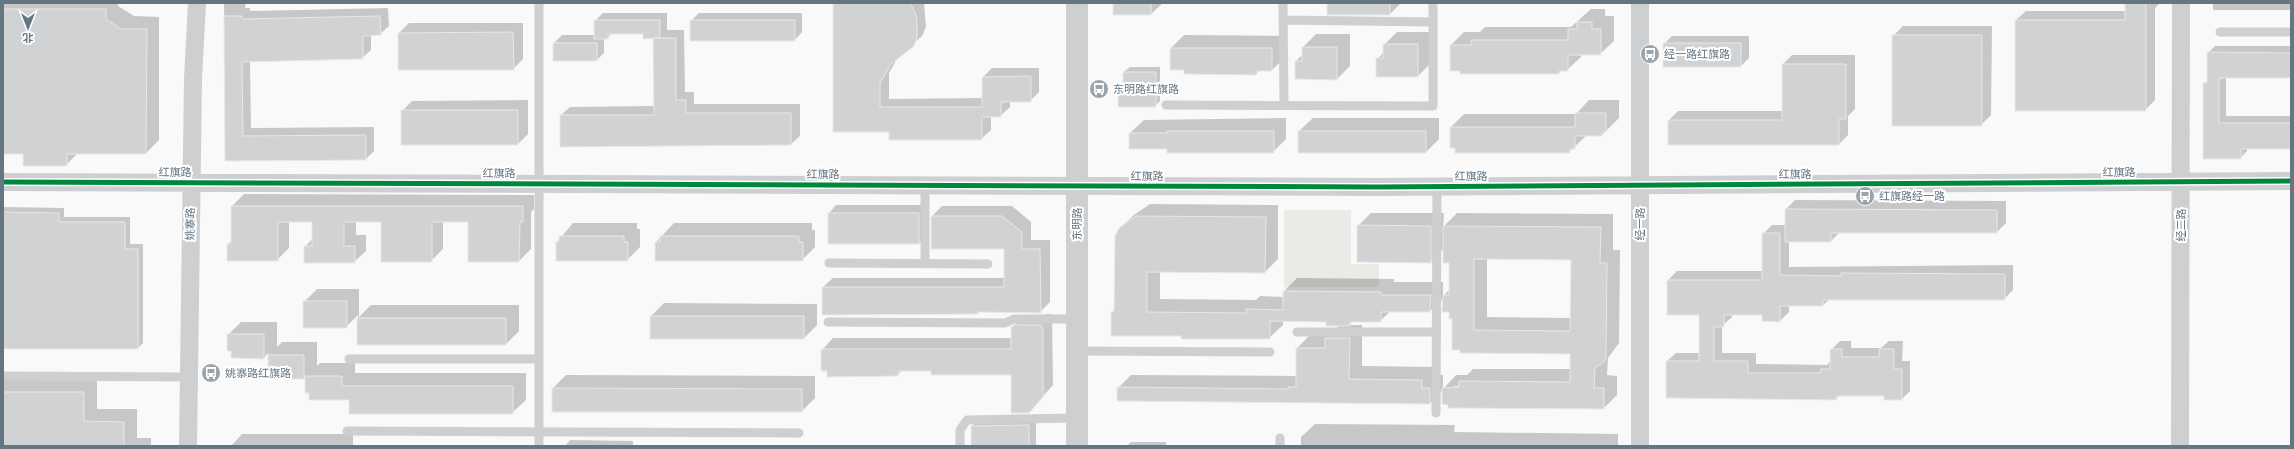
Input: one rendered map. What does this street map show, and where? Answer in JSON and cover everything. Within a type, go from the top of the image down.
[{"type":"street","name":"姚寨路","points":[[188,446],[191,182],[197,3]]},
{"type":"street","name":"东明路","points":[[1077,3],[1077,446]]},
{"type":"street","name":"经一路","points":[[1640,3],[1640,446]]},
{"type":"street","name":"经二路","points":[[2180,446],[2181,3]]},
{"type":"street","name":"红旗路","points":[[3,182],[1437,186],[2291,181]]},
{"type":"lane","points":[[539,3],[539,446]]},
{"type":"lane","points":[[1283,3],[1284,105]]},
{"type":"lane","points":[[1166,105],[1432,106],[1433,3]]},
{"type":"lane","points":[[1283,20],[1433,22]]},
{"type":"lane","points":[[2220,32],[2291,32]]},
{"type":"lane","points":[[925,184],[925,264]]},
{"type":"lane","points":[[1436,413],[1437,186]]},
{"type":"lane","points":[[829,263],[988,264]]},
{"type":"lane","points":[[828,322],[1005,323],[1014,319],[1077,319]]},
{"type":"lane","points":[[1297,332],[1436,332]]},
{"type":"lane","points":[[1077,351],[1270,352]]},
{"type":"lane","points":[[349,359],[538,359]]},
{"type":"lane","points":[[3,376],[189,377]]},
{"type":"lane","points":[[960,446],[960,430],[968,420],[1077,418]]},
{"type":"lane","points":[[347,431],[799,433]]},
{"type":"shaded area","points":[[1284,210],[1351,210],[1351,264],[1379,264],[1379,287],[1284,287]]},
{"type":"building","points":[[833,3],[910,3],[914,10],[917,19],[917,37],[914,46],[891,64],[880,83],[880,107],[982,107],[982,77],[1031,76],[1031,102],[1001,102],[1001,117],[982,117],[982,140],[889,140],[889,132],[833,132]]},
{"type":"building","points":[[1113,3],[1151,3],[1151,15],[1113,15]]},
{"type":"building","points":[[1327,3],[1390,3],[1390,15],[1327,15]]},
{"type":"building","points":[[2125,3],[2146,3],[2146,111],[2015,111],[2015,20],[2125,20]]},
{"type":"building","points":[[3,9],[106,9],[106,19],[121,29],[147,29],[146,154],[67,154],[67,166],[23,166],[23,154],[3,154]]},
{"type":"building","points":[[224,16],[242,16],[242,19],[380,16],[381,35],[363,36],[363,59],[242,62],[243,136],[366,135],[366,160],[225,161]]},
{"type":"building","points":[[594,20],[660,20],[660,38],[643,39],[643,34],[608,34],[608,39],[594,39]]},
{"type":"building","points":[[690,20],[795,20],[795,41],[690,41]]},
{"type":"building","points":[[1577,22],[1592,22],[1592,29],[1601,29],[1601,55],[1568,55],[1568,71],[1559,71],[1559,74],[1460,74],[1460,71],[1450,71],[1450,45],[1471,45],[1471,40],[1568,40],[1568,29],[1577,29]]},
{"type":"building","points":[[513,32],[514,70],[398,70],[398,33]]},
{"type":"building","points":[[1892,35],[1982,35],[1982,126],[1892,126]]},
{"type":"building","points":[[653,38],[676,38],[676,100],[686,100],[686,113],[791,113],[791,145],[560,147],[560,115],[654,115]]},
{"type":"building","points":[[553,43],[597,43],[597,61],[553,61]]},
{"type":"building","points":[[1663,43],[1741,43],[1741,67],[1663,67]]},
{"type":"building","points":[[1383,44],[1418,44],[1418,77],[1376,77],[1376,58],[1383,58]]},
{"type":"building","points":[[1302,47],[1337,47],[1337,80],[1295,79],[1295,61],[1302,61]]},
{"type":"building","points":[[1170,48],[1272,48],[1272,71],[1256,71],[1256,75],[1184,74],[1184,70],[1170,70]]},
{"type":"building","points":[[2207,52],[2291,53],[2291,78],[2219,78],[2219,123],[2291,123],[2291,149],[2241,149],[2241,159],[2203,159],[2203,83],[2207,83]]},
{"type":"building","points":[[1782,64],[1846,64],[1846,119],[1839,119],[1839,145],[1668,145],[1668,120],[1782,120]]},
{"type":"building","points":[[1123,72],[1156,72],[1156,107],[1118,107],[1118,89],[1123,89]]},
{"type":"building","points":[[401,110],[518,110],[518,145],[401,145]]},
{"type":"building","points":[[1575,113],[1606,113],[1606,132],[1602,132],[1602,136],[1575,136],[1575,149],[1570,149],[1570,153],[1455,153],[1455,148],[1450,148],[1450,127],[1575,127]]},
{"type":"building","points":[[1167,131],[1274,131],[1274,153],[1167,153],[1167,149],[1129,149],[1129,133],[1167,133]]},
{"type":"building","points":[[1298,131],[1426,131],[1426,153],[1298,153]]},
{"type":"building","points":[[231,206],[523,206],[523,222],[520,222],[519,262],[468,262],[468,222],[432,222],[432,262],[381,262],[381,222],[344,222],[344,246],[355,246],[355,263],[304,263],[304,246],[312,246],[312,222],[278,222],[278,261],[227,261],[227,244],[231,244]]},
{"type":"building","points":[[1785,209],[1997,210],[1997,233],[1831,233],[1831,242],[1785,242]]},
{"type":"building","points":[[3,212],[59,213],[59,222],[125,222],[125,249],[138,249],[138,349],[3,349]]},
{"type":"building","points":[[828,213],[919,213],[919,244],[828,244]]},
{"type":"building","points":[[931,216],[1002,216],[1022,232],[1022,249],[1040,249],[1041,313],[978,312],[978,314],[822,315],[822,287],[1004,287],[1004,249],[931,249]]},
{"type":"building","points":[[1136,216],[1266,217],[1265,273],[1147,272],[1147,312],[1246,313],[1246,309],[1283,310],[1283,291],[1381,292],[1381,295],[1431,295],[1430,312],[1381,312],[1381,322],[1350,322],[1350,326],[1326,326],[1326,322],[1270,321],[1270,339],[1181,339],[1181,336],[1111,336],[1111,312],[1114,312],[1115,236],[1119,228]]},
{"type":"building","points":[[1357,225],[1431,226],[1431,263],[1357,262]]},
{"type":"building","points":[[1443,226],[1601,227],[1600,263],[1607,263],[1606,357],[1604,362],[1595,368],[1594,388],[1604,388],[1604,409],[1448,408],[1448,405],[1442,404],[1442,388],[1459,387],[1459,381],[1570,382],[1570,354],[1460,353],[1460,350],[1452,350],[1452,319],[1449,319],[1449,312],[1442,312],[1443,295],[1449,295],[1449,263],[1443,263]],"holes":[[[1474,259],[1571,260],[1570,331],[1474,330]]]},
{"type":"building","points":[[1762,233],[1780,233],[1780,275],[1841,276],[1841,273],[2005,274],[2005,300],[1823,300],[1823,306],[1780,306],[1780,322],[1762,321],[1762,315],[1724,315],[1724,327],[1714,327],[1714,361],[1748,361],[1748,373],[1821,373],[1821,369],[1830,369],[1830,349],[1842,349],[1842,357],[1879,357],[1879,349],[1894,349],[1894,369],[1902,369],[1902,400],[1884,400],[1884,396],[1836,396],[1836,400],[1666,398],[1666,361],[1699,361],[1699,315],[1667,315],[1667,280],[1762,280]]},
{"type":"building","points":[[559,236],[624,236],[624,242],[628,242],[628,261],[556,261],[556,242],[559,242]]},
{"type":"building","points":[[660,236],[799,236],[799,242],[803,242],[803,261],[655,261],[655,242],[660,242]]},
{"type":"building","points":[[303,301],[347,301],[347,328],[303,328]]},
{"type":"building","points":[[650,316],[804,316],[804,339],[650,339]]},
{"type":"building","points":[[357,318],[506,318],[506,345],[357,345]]},
{"type":"building","points":[[1015,325],[1041,325],[1043,328],[1043,397],[1029,413],[1011,413],[1011,375],[931,375],[931,371],[898,371],[898,376],[827,377],[827,371],[821,371],[821,349],[1011,349],[1011,327]]},
{"type":"building","points":[[227,334],[264,334],[264,359],[231,358],[231,351],[227,351]]},
{"type":"building","points":[[1325,338],[1350,338],[1349,379],[1422,380],[1422,388],[1430,388],[1430,404],[1117,401],[1117,387],[1288,389],[1288,387],[1296,387],[1296,348],[1325,348]]},
{"type":"building","points":[[268,355],[304,355],[304,379],[271,379],[271,372],[268,372]]},
{"type":"building","points":[[305,376],[342,376],[342,386],[513,386],[513,414],[349,414],[349,400],[309,400],[309,393],[305,393]]},
{"type":"building","points":[[552,388],[802,389],[802,412],[552,412]]},
{"type":"building","points":[[3,392],[84,392],[84,421],[124,422],[124,446],[3,446]]},
{"type":"building","points":[[1029,425],[1029,446],[971,446],[971,426]]},
{"type":"cycle path","points":[[3,182],[1376,187],[2291,181]]},
{"type":"place","name":"经一路红旗路","points":[[1650,54]]},
{"type":"place","name":"东明路红旗路","points":[[1099,89]]},
{"type":"place","name":"红旗路经一路","points":[[1865,196]]},
{"type":"place","name":"姚寨路红旗路","points":[[211,373]]}]
